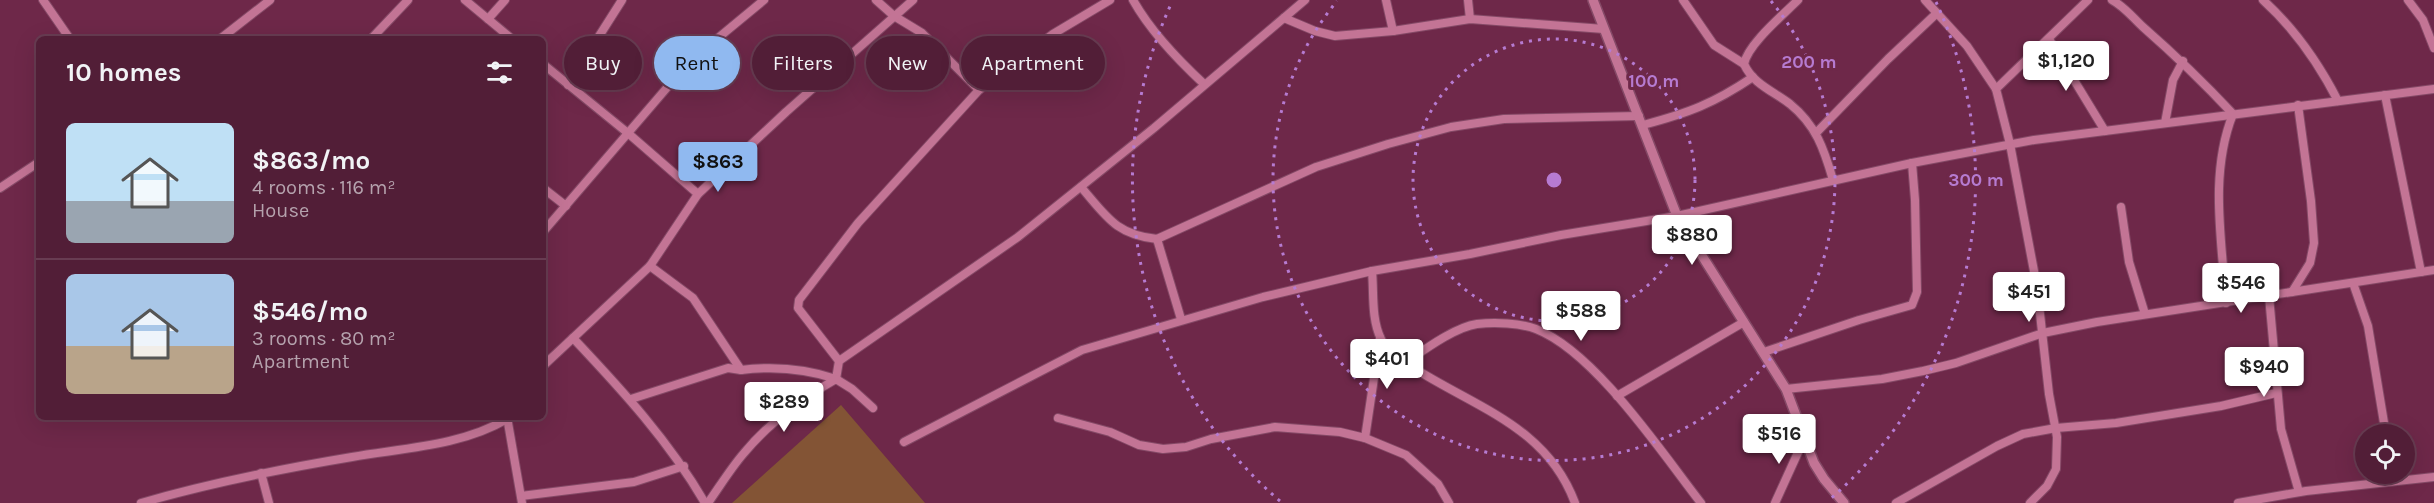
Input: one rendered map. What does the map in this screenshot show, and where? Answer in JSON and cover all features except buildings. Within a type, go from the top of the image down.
[{"type":"street","points":[[43,0],[68,36]]},
{"type":"street","points":[[224,36],[270,0]]},
{"type":"street","points":[[374,36],[408,0]]},
{"type":"street","points":[[465,0],[508,36]]},
{"type":"street","points":[[488,19],[505,0]]},
{"type":"street","points":[[599,36],[622,0]]},
{"type":"street","points":[[546,229],[689,62],[764,0]]},
{"type":"street","points":[[876,0],[894,16],[922,33],[961,72]]},
{"type":"street","points":[[546,363],[650,266],[698,194],[912,0]]},
{"type":"street","points":[[1050,36],[1110,0]]},
{"type":"street","points":[[1133,0],[1173,54],[1204,84]]},
{"type":"street","points":[[836,379],[839,361],[1018,237],[1154,128],[1305,0]]},
{"type":"street","points":[[1386,0],[1393,31]]},
{"type":"street","points":[[1468,0],[1470,18]]},
{"type":"street","points":[[1593,0],[1677,216],[1786,388],[1815,463],[1824,479],[1844,503]]},
{"type":"street","points":[[1683,0],[1714,45],[1744,64],[1753,77],[1803,116],[1816,132],[1825,152],[1833,180]]},
{"type":"street","points":[[1744,64],[1746,56],[1755,44],[1798,0]]},
{"type":"street","points":[[1925,0],[1978,60],[1996,89],[2010,144],[2037,287],[2058,451],[2056,469],[2047,486],[2030,503]]},
{"type":"street","points":[[1996,89],[2088,0]]},
{"type":"street","points":[[2112,0],[2124,4],[2137,22],[2183,62],[2233,114]]},
{"type":"street","points":[[2263,0],[2286,22],[2319,64],[2338,101]]},
{"type":"street","points":[[2408,0],[2422,20],[2434,48]]},
{"type":"street","points":[[1816,132],[1937,13]]},
{"type":"street","points":[[1284,18],[1335,36],[1393,31],[1470,18],[1604,29]]},
{"type":"street","points":[[2049,39],[2105,131]]},
{"type":"street","points":[[2165,123],[2173,80],[2183,62]]},
{"type":"street","points":[[546,67],[564,82]]},
{"type":"street","points":[[1081,187],[1119,228],[1136,237],[1157,238],[1316,167],[1388,144],[1451,127],[1504,119],[1641,121],[1703,107],[1753,77]]},
{"type":"street","points":[[904,441],[1082,350],[1181,320],[1372,271],[1561,235],[1677,216],[1833,180],[2010,144],[2434,89]]},
{"type":"street","points":[[574,90],[698,194]]},
{"type":"street","points":[[839,361],[802,316],[798,308],[799,300],[858,223],[979,90]]},
{"type":"street","points":[[2385,95],[2421,272]]},
{"type":"street","points":[[2292,292],[2310,263],[2314,243],[2312,201],[2298,105]]},
{"type":"street","points":[[2226,303],[2219,171],[2226,132],[2233,114]]},
{"type":"street","points":[[1764,352],[1912,305],[1915,301],[1917,282],[1912,163]]},
{"type":"street","points":[[0,188],[36,164]]},
{"type":"street","points":[[546,190],[566,206]]},
{"type":"street","points":[[2121,207],[2129,262],[2145,314]]},
{"type":"street","points":[[1157,238],[1181,320]]},
{"type":"street","points":[[650,266],[693,298],[741,370]]},
{"type":"street","points":[[1786,388],[1882,379],[1923,371],[1956,363],[2043,333],[2145,314],[2434,270]]},
{"type":"street","points":[[1365,438],[1380,338],[1376,324],[1372,271]]},
{"type":"street","points":[[2353,283],[2368,326],[2384,424]]},
{"type":"street","points":[[2269,296],[2276,393],[2287,456],[2299,492]]},
{"type":"street","points":[[1617,396],[1744,322]]},
{"type":"street","points":[[1405,363],[1427,347],[1475,324],[1504,324],[1535,329],[1562,343],[1592,369],[1617,396],[1701,503]]},
{"type":"street","points":[[573,338],[631,399],[684,466],[707,503],[743,453],[759,437],[820,388],[836,379]]},
{"type":"street","points":[[1380,338],[1405,363],[1509,421],[1534,441],[1555,467],[1575,503]]},
{"type":"street","points":[[631,399],[728,368],[741,370],[772,367],[816,372],[836,379],[852,389],[873,408]]},
{"type":"street","points":[[1896,503],[1996,446],[2023,434],[2056,428],[2116,423],[2221,406],[2276,393]]},
{"type":"street","points":[[1058,418],[1110,432],[1139,445],[1163,449],[1186,447],[1211,439],[1275,427],[1315,428],[1365,438],[1406,455],[1438,484],[1449,503]]},
{"type":"street","points":[[141,503],[196,487],[261,473],[472,436],[503,420]]},
{"type":"street","points":[[507,420],[521,499],[634,482],[684,466]]},
{"type":"street","points":[[1775,503],[1805,437]]},
{"type":"street","points":[[261,473],[269,503]]},
{"type":"street","points":[[2415,477],[2434,477]]},
{"type":"street","points":[[2238,503],[2355,483]]},
{"type":"shaded area","points":[[841,405],[925,503],[732,503]]}]
